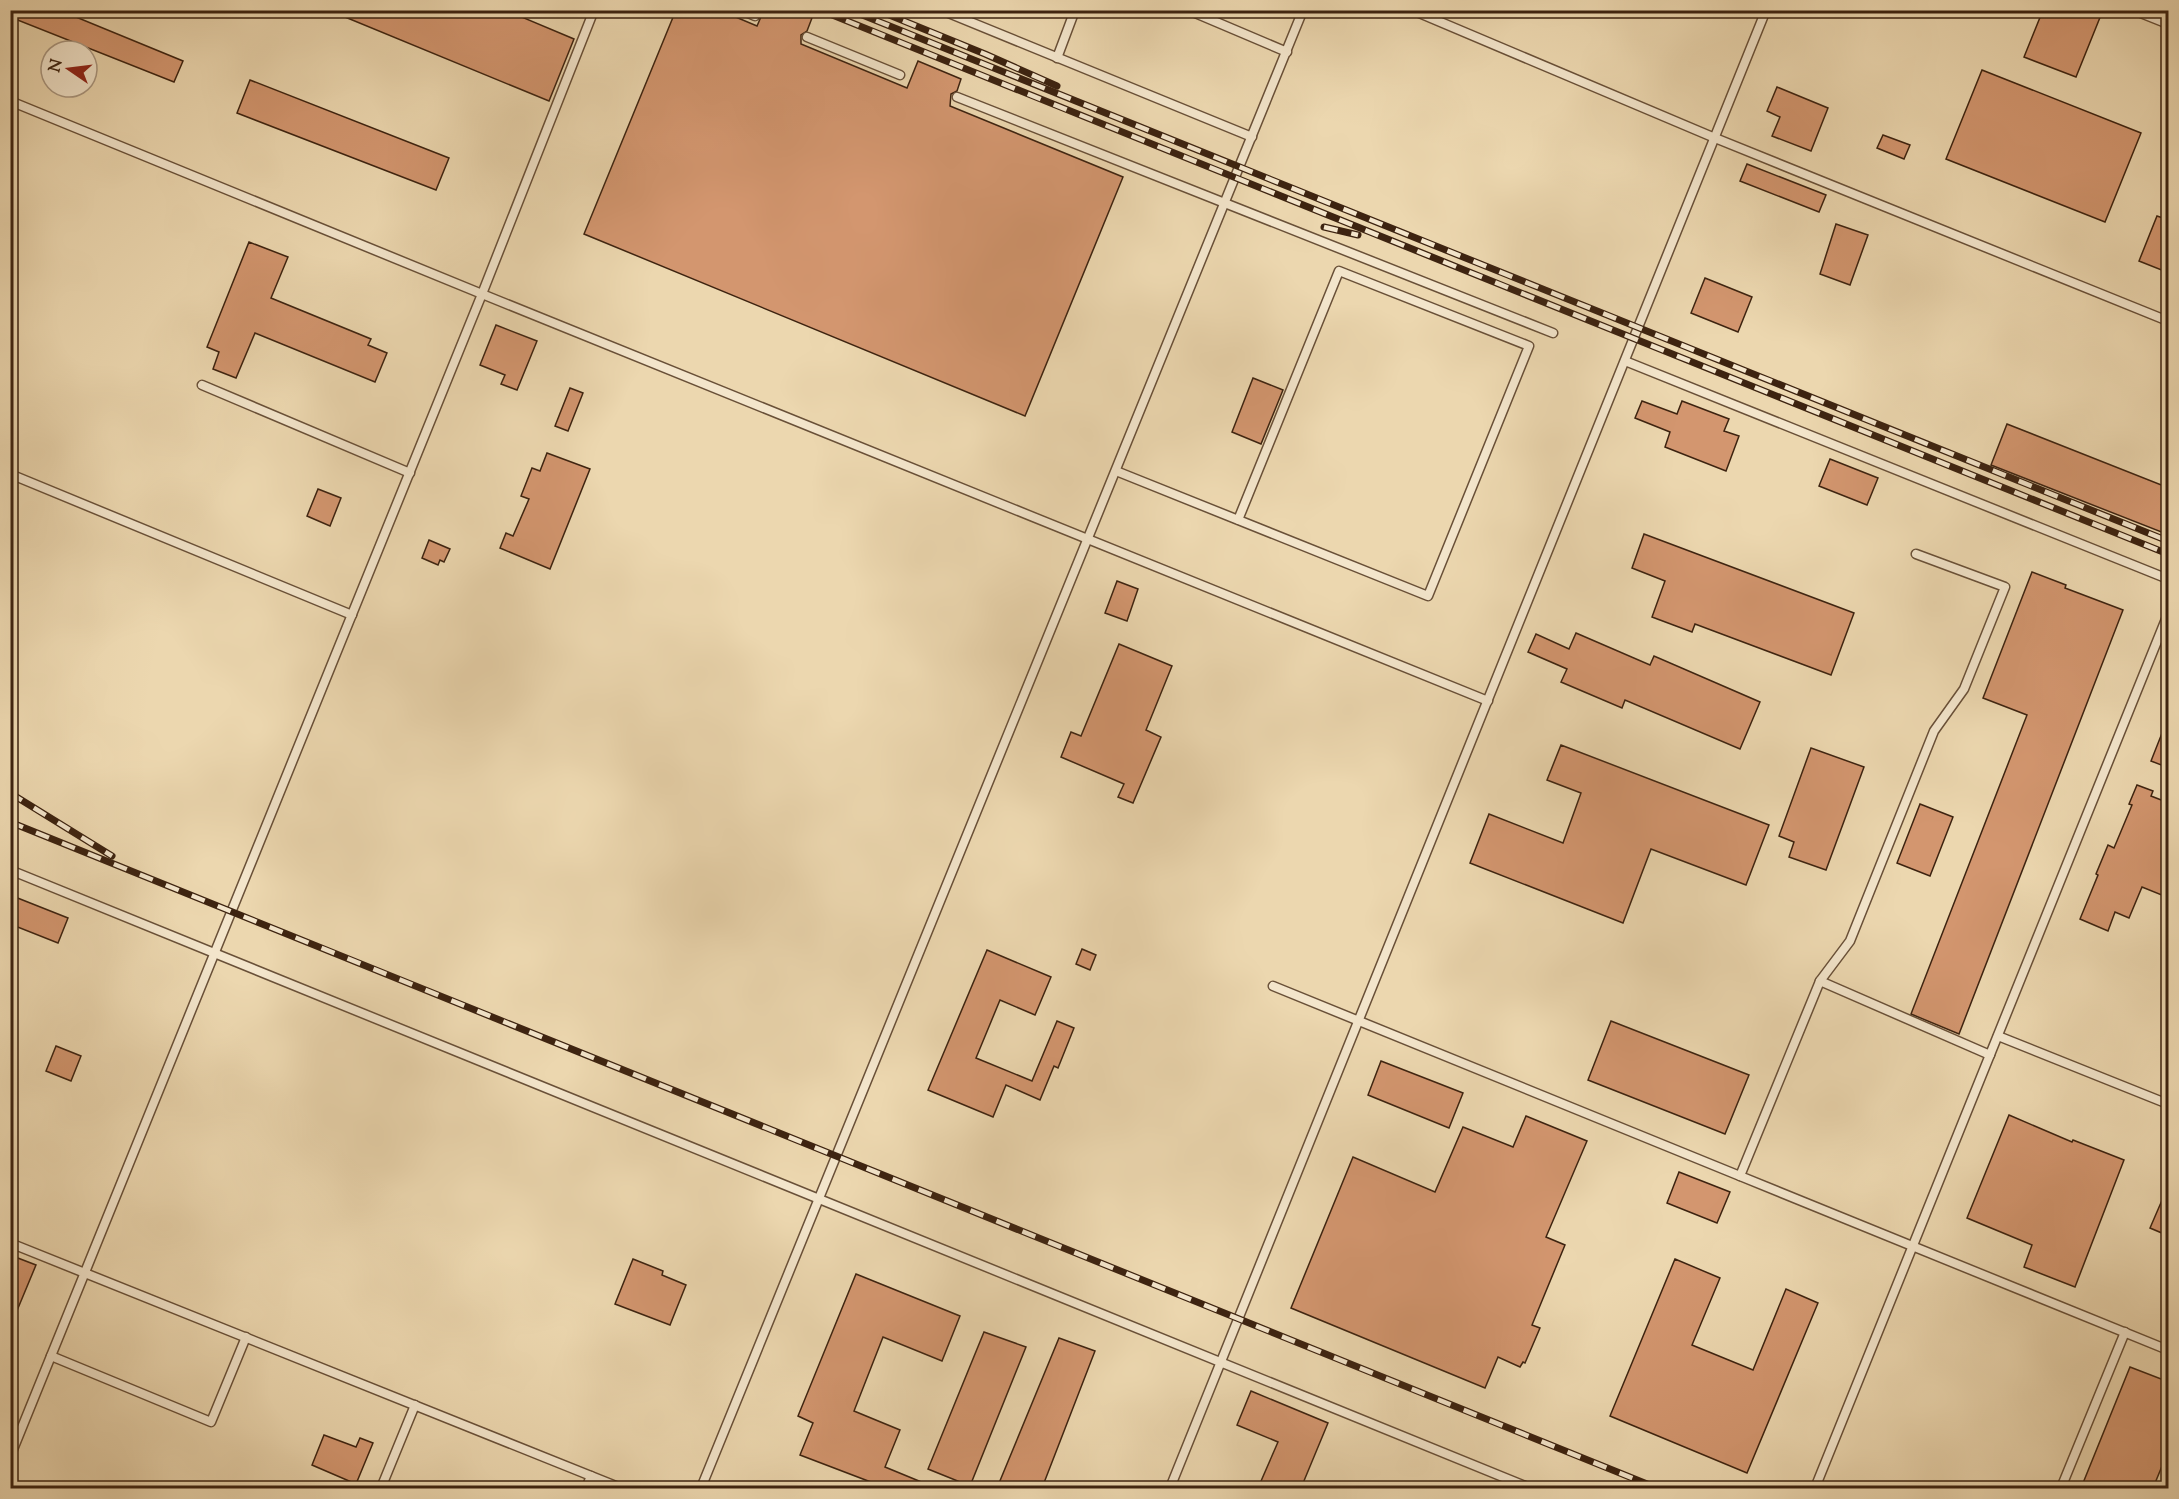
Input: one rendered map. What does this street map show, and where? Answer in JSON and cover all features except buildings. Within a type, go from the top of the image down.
[{"type":"lane","points":[[11,1457],[410,473],[594,10]]},
{"type":"lane","points":[[741,10],[754,16]]},
{"type":"lane","points":[[941,10],[1252,137]]},
{"type":"lane","points":[[1057,58],[1075,10]]},
{"type":"lane","points":[[1188,10],[1287,52]]},
{"type":"lane","points":[[701,1488],[1304,10]]},
{"type":"lane","points":[[1412,10],[1715,138],[2169,321]]},
{"type":"lane","points":[[1170,1488],[1767,10]]},
{"type":"lane","points":[[2133,10],[2169,24]]},
{"type":"lane","points":[[807,37],[900,75]]},
{"type":"lane","points":[[957,97],[1553,333]]},
{"type":"lane","points":[[10,100],[482,294],[1488,701]]},
{"type":"lane","points":[[1116,471],[1238,520],[1428,596],[1529,346],[1339,271],[1238,520]]},
{"type":"lane","points":[[1625,361],[2169,579]]},
{"type":"lane","points":[[202,385],[410,473]]},
{"type":"lane","points":[[10,474],[352,615]]},
{"type":"lane","points":[[1740,1176],[1820,981],[1850,941],[1934,730],[1964,689],[2005,587],[1916,554]]},
{"type":"lane","points":[[1815,1488],[2169,614]]},
{"type":"lane","points":[[10,870],[1530,1488]]},
{"type":"lane","points":[[1820,981],[1990,1055]]},
{"type":"lane","points":[[1274,986],[2169,1350]]},
{"type":"lane","points":[[1998,1036],[2169,1104]]},
{"type":"lane","points":[[10,1243],[621,1488]]},
{"type":"lane","points":[[2061,1488],[2125,1332]]},
{"type":"lane","points":[[51,1356],[211,1422],[246,1337]]},
{"type":"lane","points":[[381,1488],[415,1405]]},
{"type":"lane","points":[[586,1488],[591,1476]]},
{"type":"railway","points":[[820,10],[2168,554]]},
{"type":"railway","points":[[850,10],[2168,541]]},
{"type":"railway","points":[[877,10],[1057,86]]},
{"type":"railway","points":[[1324,227],[1358,235]]},
{"type":"railway","points":[[10,793],[112,856]]},
{"type":"railway","points":[[10,822],[1657,1488]]}]
